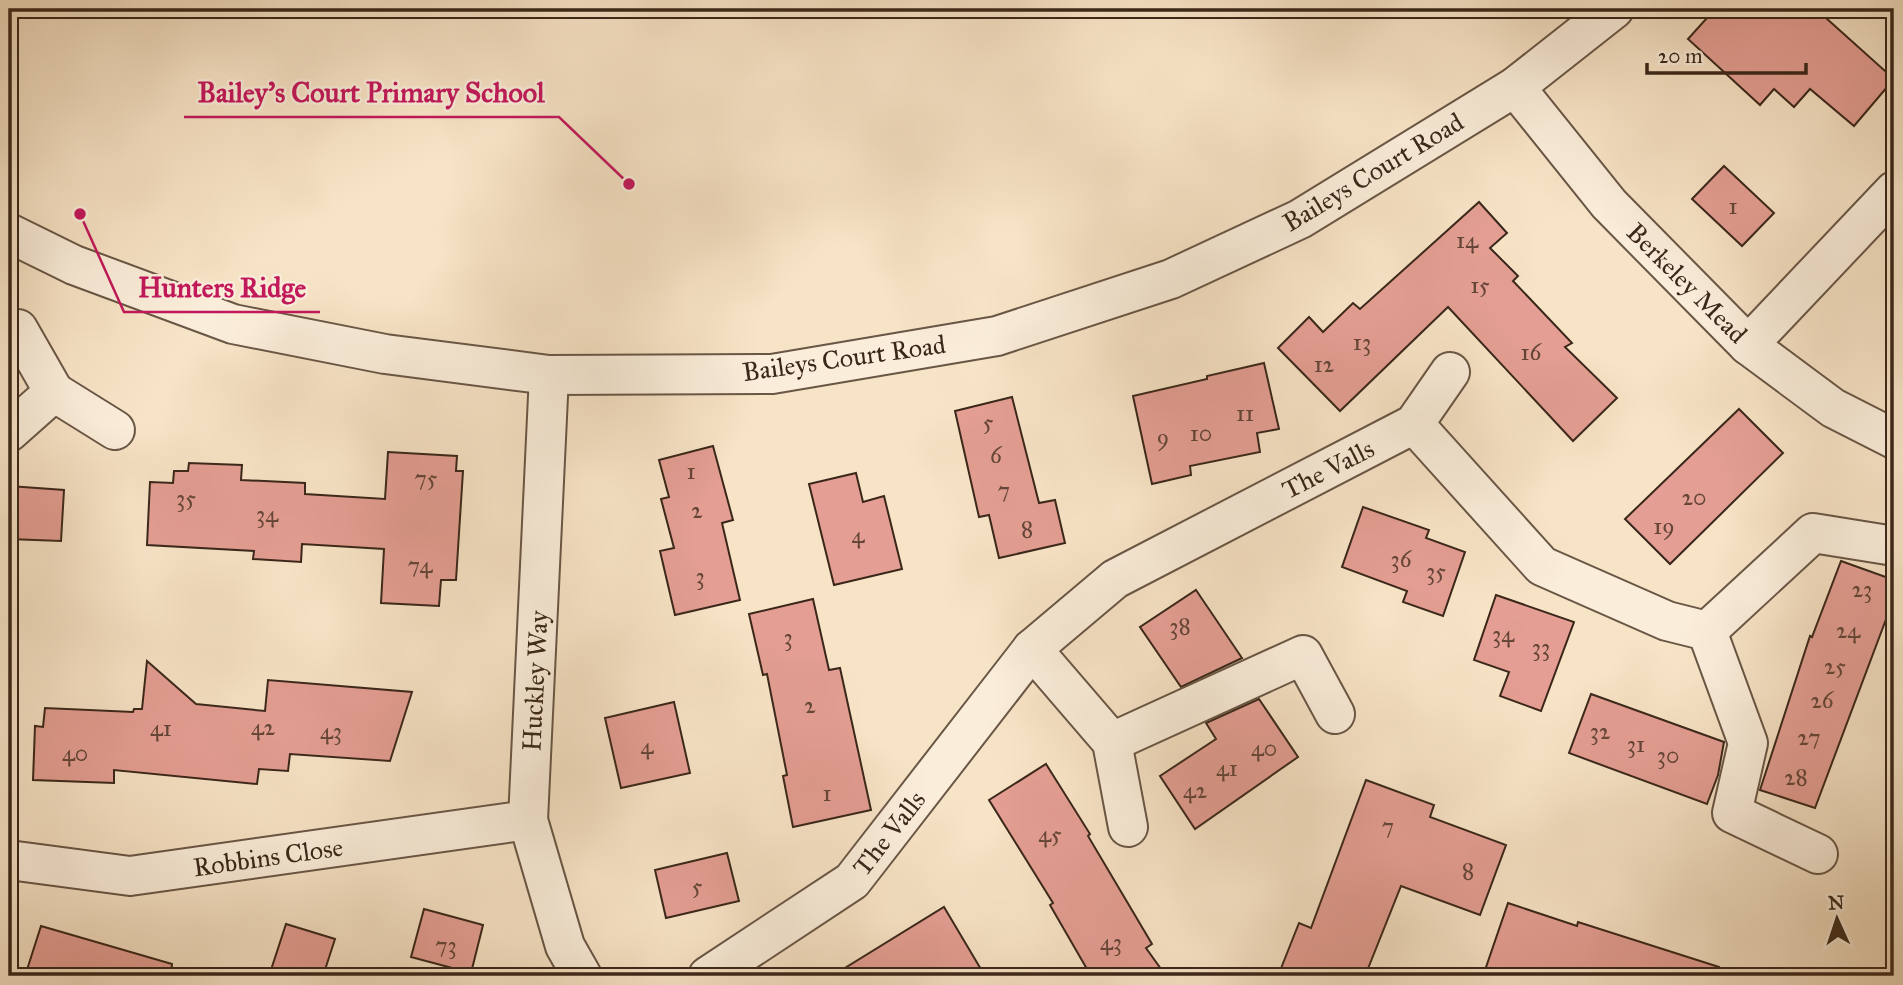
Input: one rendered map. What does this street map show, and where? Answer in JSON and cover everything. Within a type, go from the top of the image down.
[{"type":"street","name":"Baileys Court Road","points":[[9,233],[74,265],[233,324],[385,354],[549,375],[772,374],[997,336],[1171,279],[1300,219],[1515,87],[1614,9]]},
{"type":"street","name":"Berkeley Mead","points":[[1515,87],[1609,204],[1748,345],[1833,408],[1894,439]]},
{"type":"street","points":[[1748,345],[1894,191]]},
{"type":"street","points":[[18,329],[54,393],[115,430]]},
{"type":"street","name":"The Valls","points":[[708,976],[852,881],[1032,649],[1115,579],[1414,424],[1450,372]]},
{"type":"street","name":"Huckley Way","points":[[549,375],[528,820],[565,946],[582,976]]},
{"type":"street","points":[[9,432],[54,393]]},
{"type":"street","points":[[1414,424],[1542,566],[1667,621],[1707,631]]},
{"type":"street","points":[[1707,631],[1812,533],[1894,546]]},
{"type":"street","points":[[1707,631],[1748,743],[1732,813],[1818,854]]},
{"type":"street","points":[[1032,649],[1112,742],[1128,827]]},
{"type":"street","points":[[1112,742],[1303,655],[1335,714]]},
{"type":"street","name":"Robbins Close","points":[[9,860],[130,876],[528,820]]},
{"type":"building","points":[[1715,9],[1816,9],[1894,79],[1854,126],[1810,89],[1794,107],[1774,89],[1760,105],[1688,39]]},
{"type":"building","points":[[1724,166],[1774,213],[1742,246],[1692,199]]},
{"type":"building","points":[[1479,202],[1507,233],[1490,248],[1518,276],[1513,281],[1572,343],[1565,347],[1617,398],[1573,441],[1448,307],[1340,411],[1278,348],[1309,317],[1323,332],[1353,303],[1360,309]]},
{"type":"building","points":[[1264,363],[1279,429],[1257,433],[1260,452],[1190,466],[1191,475],[1152,484],[1133,396]]},
{"type":"building","points":[[1012,397],[1039,503],[1055,500],[1065,543],[999,558],[989,515],[979,517],[955,411]]},
{"type":"building","points":[[1739,409],[1783,453],[1670,564],[1625,519]]},
{"type":"building","points":[[713,446],[733,520],[722,523],[740,600],[675,615],[660,551],[674,548],[661,499],[669,497],[659,460]]},
{"type":"building","points":[[388,452],[457,456],[456,471],[463,471],[456,580],[441,580],[439,606],[381,603],[384,549],[302,544],[301,562],[253,559],[254,551],[147,545],[150,482],[173,483],[174,471],[188,471],[189,463],[242,465],[241,480],[305,483],[305,494],[385,499]]},
{"type":"building","points":[[856,473],[863,502],[884,496],[902,569],[834,585],[809,484]]},
{"type":"building","points":[[9,486],[64,490],[61,541],[9,539]]},
{"type":"building","points":[[1363,507],[1429,530],[1426,538],[1465,552],[1443,616],[1403,602],[1407,591],[1342,567]]},
{"type":"building","points":[[1841,561],[1894,580],[1894,598],[1815,808],[1760,790],[1810,636],[1812,637]]},
{"type":"building","points":[[1196,590],[1242,658],[1181,687],[1140,627]]},
{"type":"building","points":[[1496,595],[1574,622],[1541,711],[1500,696],[1509,672],[1474,660]]},
{"type":"building","points":[[813,599],[829,670],[840,668],[871,810],[793,827],[783,776],[787,775],[767,674],[763,675],[749,614]]},
{"type":"building","points":[[147,661],[196,704],[265,711],[268,680],[412,692],[390,761],[290,754],[288,771],[259,769],[257,784],[114,770],[114,783],[33,780],[35,726],[43,727],[45,708],[133,712],[134,709],[142,709]]},
{"type":"building","points":[[1591,694],[1724,742],[1718,775],[1707,804],[1569,753]]},
{"type":"building","points":[[1259,699],[1298,757],[1195,829],[1160,776],[1216,739],[1206,723]]},
{"type":"building","points":[[674,702],[690,773],[621,788],[605,718]]},
{"type":"building","points":[[1046,764],[1090,834],[1088,836],[1152,944],[1146,948],[1166,976],[1091,976],[1050,905],[1053,903],[989,800]]},
{"type":"building","points":[[1366,780],[1434,805],[1430,817],[1506,845],[1480,915],[1401,886],[1365,976],[1278,976],[1299,923],[1311,928]]},
{"type":"building","points":[[727,853],[739,901],[666,918],[655,870]]},
{"type":"building","points":[[1508,903],[1577,926],[1578,922],[1719,967],[1717,976],[1483,976]]},
{"type":"building","points":[[944,907],[985,976],[832,976]]},
{"type":"building","points":[[424,909],[483,925],[471,973],[411,957]]},
{"type":"building","points":[[286,924],[335,939],[323,976],[269,976]]},
{"type":"building","points":[[41,926],[172,964],[171,976],[25,976]]},
{"type":"place","name":"Bailey's Court Primary School","points":[[629,184]]},
{"type":"place","name":"Hunters Ridge","points":[[80,214]]}]
